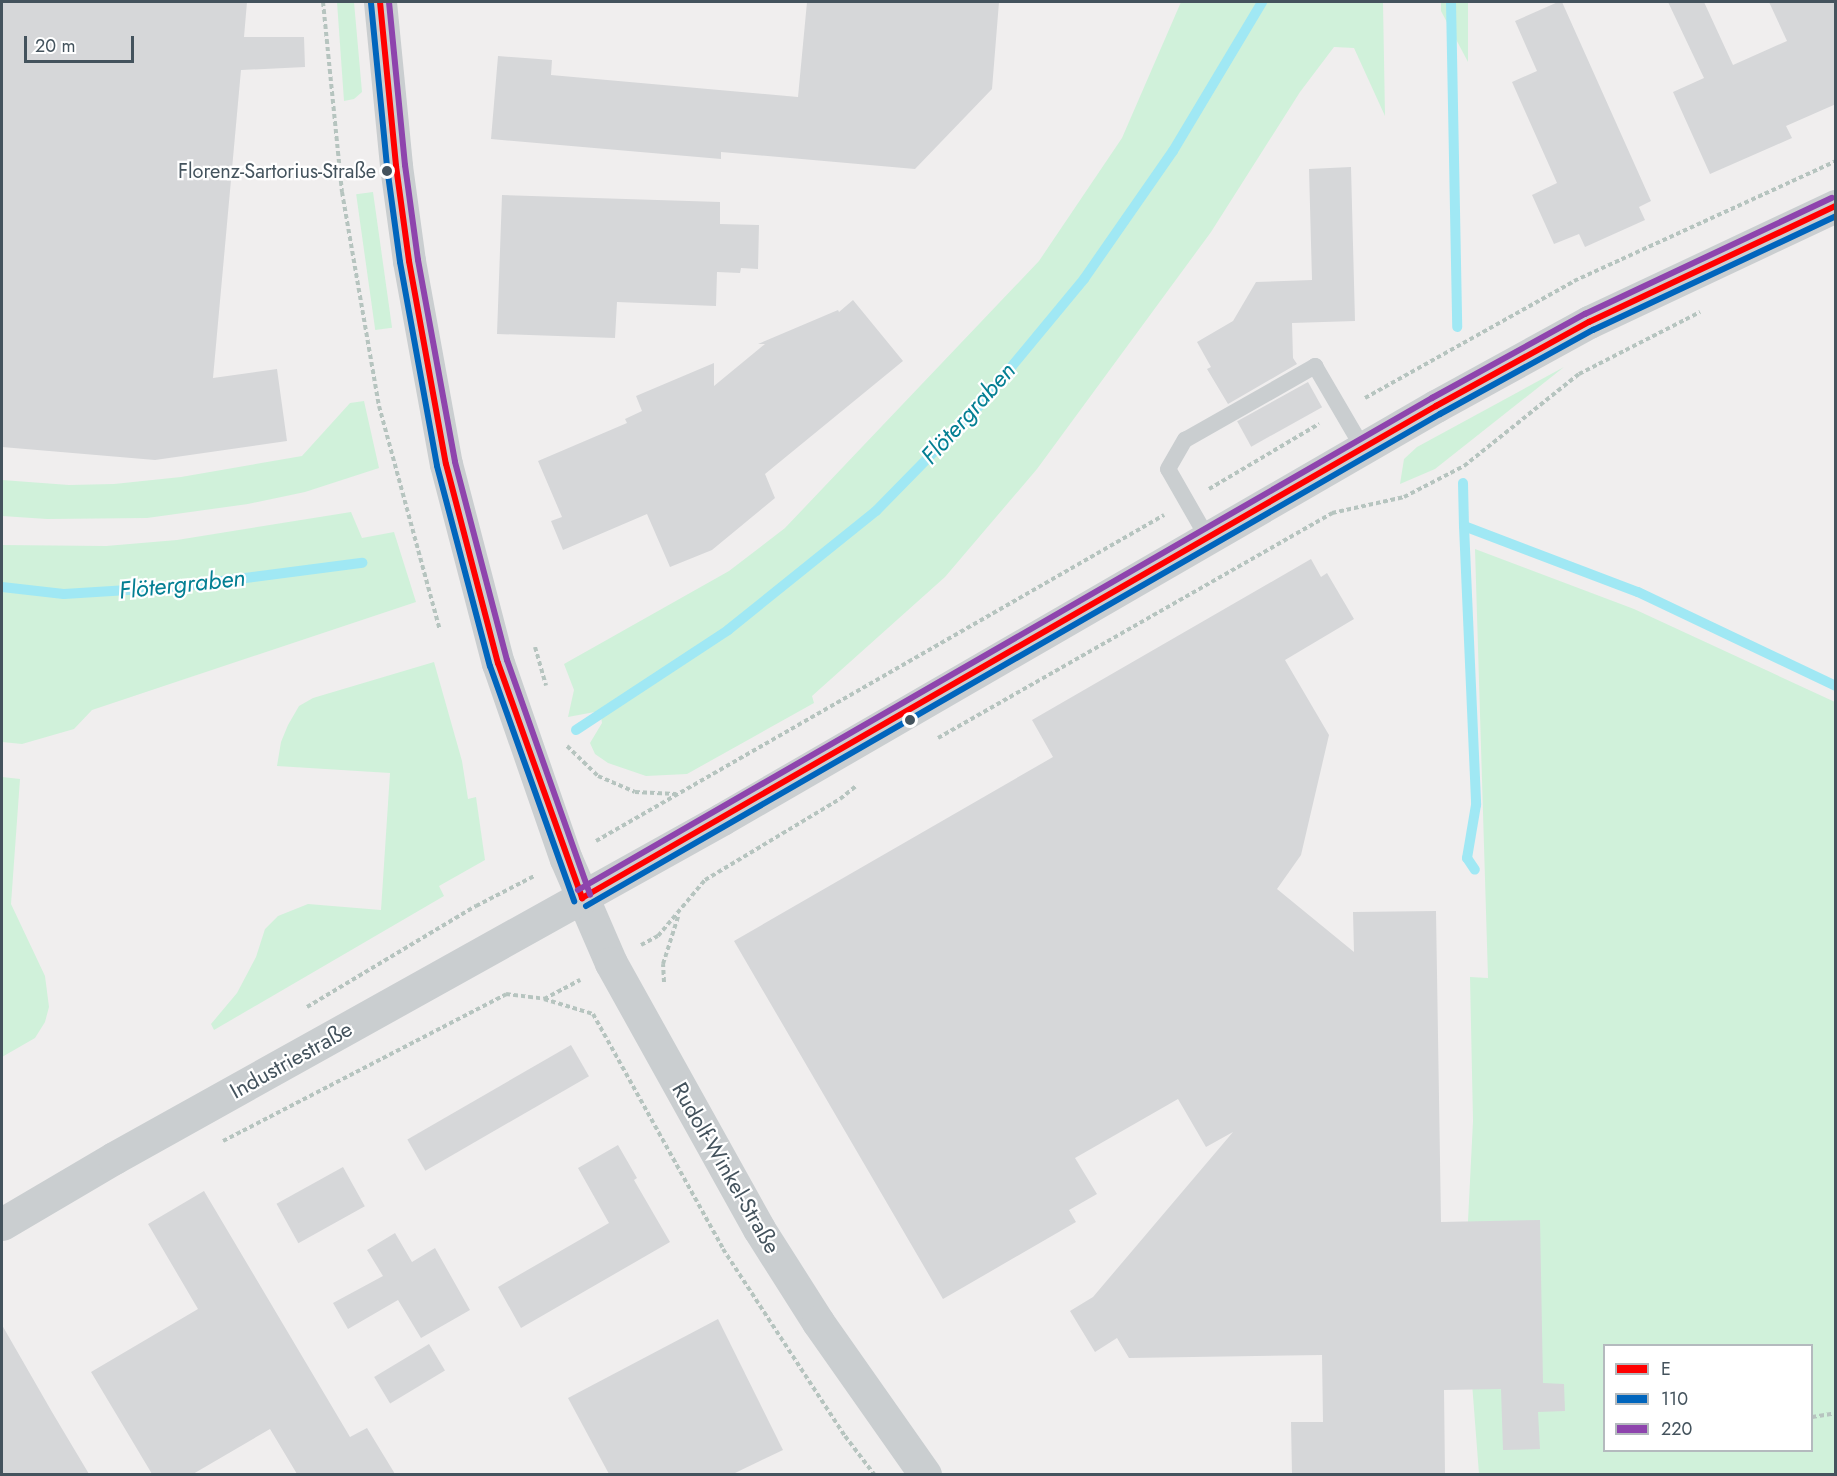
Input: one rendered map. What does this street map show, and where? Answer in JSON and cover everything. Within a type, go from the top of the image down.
[{"type":"street","name":"Rudolf-Winkel-Straße","points":[[380,2],[396,166],[409,261],[446,464],[498,663],[566,859],[611,963],[759,1229],[818,1322],[925,1474]]},
{"type":"street","name":"Industriestraße","points":[[2,1224],[124,1153],[582,898],[1207,537],[1589,322],[1836,206]]},
{"type":"lane","points":[[1207,537],[1168,469],[1185,440],[1305,371],[1316,366],[1363,448]]},
{"type":"path","points":[[323,2],[342,192],[379,406],[440,630]]},
{"type":"path","points":[[933,740],[1332,513],[1404,497],[1464,466],[1579,374],[1708,308]]},
{"type":"path","points":[[535,647],[547,689]]},
{"type":"path","points":[[564,740],[568,750],[598,776],[634,792],[677,794]]},
{"type":"path","points":[[214,1146],[506,993],[544,999],[611,963],[657,936],[680,912],[705,880],[840,799],[861,780]]},
{"type":"path","points":[[406,949],[476,906],[566,859]]},
{"type":"path","points":[[665,991],[663,964],[680,912]]},
{"type":"path","points":[[1813,1417],[1836,1413]]},
{"type":"green space","points":[[337,2],[354,2],[362,92],[354,99],[344,101]]},
{"type":"green space","points":[[1181,2],[1383,2],[1385,116],[1354,48],[1334,47],[1300,92],[1211,232],[1037,469],[945,577],[812,696],[814,703],[687,774],[646,776],[608,763],[595,754],[590,743],[602,723],[600,711],[568,717],[574,690],[564,664],[729,571],[785,528],[1039,261],[1122,138]]},
{"type":"green space","points":[[1441,2],[1468,2],[1468,62],[1441,11]]},
{"type":"green space","points":[[373,192],[392,328],[375,330],[356,194]]},
{"type":"green space","points":[[1564,367],[1435,469],[1400,484],[1404,459],[1417,447]]},
{"type":"green space","points":[[364,401],[379,468],[305,492],[248,504],[147,518],[47,519],[2,516],[2,480],[69,485],[114,484],[181,477],[302,456],[350,403]]},
{"type":"green space","points":[[351,512],[362,538],[394,532],[416,602],[92,710],[74,729],[22,744],[2,742],[2,545],[106,546],[177,540]]},
{"type":"green space","points":[[1475,549],[1634,609],[1835,702],[1835,1474],[1479,1474],[1470,1357],[1468,1221],[1473,1121],[1470,977],[1488,978]]},
{"type":"green space","points":[[434,662],[462,761],[468,799],[476,797],[485,860],[439,886],[444,896],[214,1030],[211,1024],[237,993],[256,957],[265,929],[278,916],[308,904],[381,910],[390,773],[277,766],[281,742],[299,706],[313,698]]},
{"type":"green space","points":[[2,777],[20,779],[11,904],[45,976],[49,1007],[45,1022],[35,1038],[2,1057]]},
{"type":"building","points":[[2,2],[247,2],[244,37],[304,37],[305,67],[241,70],[213,378],[277,369],[287,441],[155,460],[2,447]]},
{"type":"building","points":[[807,2],[999,2],[992,89],[915,169],[721,152],[721,159],[491,139],[498,56],[552,60],[551,75],[798,97]]},
{"type":"building","points":[[1562,2],[1651,201],[1639,207],[1645,220],[1585,247],[1579,234],[1554,244],[1532,195],[1557,183],[1512,82],[1537,71],[1515,21]]},
{"type":"building","points":[[1668,2],[1704,2],[1733,65],[1787,41],[1769,2],[1836,2],[1836,104],[1786,126],[1792,138],[1710,174],[1673,92],[1704,78]]},
{"type":"building","points":[[1351,167],[1355,321],[1292,323],[1293,358],[1297,364],[1228,404],[1207,369],[1211,367],[1197,342],[1233,321],[1256,282],[1312,280],[1309,169]]},
{"type":"building","points":[[502,195],[720,202],[720,224],[759,225],[758,269],[741,268],[740,273],[717,272],[716,306],[617,302],[615,338],[497,334]]},
{"type":"building","points":[[853,300],[903,361],[765,474],[775,498],[712,550],[670,567],[647,514],[563,550],[551,521],[562,517],[538,461],[627,423],[625,419],[642,411],[636,396],[714,363],[714,386],[765,344],[758,344],[838,310],[839,312]]},
{"type":"building","points":[[1308,382],[1322,407],[1251,447],[1237,421]]},
{"type":"building","points":[[1311,559],[1321,577],[1327,573],[1354,619],[1285,660],[1329,735],[1301,855],[1277,889],[1354,952],[1353,912],[1436,911],[1441,1222],[1540,1220],[1543,1383],[1564,1384],[1565,1411],[1538,1412],[1540,1449],[1503,1450],[1501,1389],[1444,1390],[1445,1474],[1292,1474],[1291,1422],[1323,1422],[1322,1355],[1129,1358],[1117,1338],[1095,1352],[1070,1311],[1093,1297],[1233,1132],[1206,1147],[1178,1099],[1075,1158],[1097,1194],[1069,1210],[1076,1222],[943,1299],[734,941],[1053,757],[1032,720]]},
{"type":"building","points":[[571,1045],[589,1076],[425,1171],[407,1140]]},
{"type":"building","points":[[618,1145],[637,1178],[634,1180],[670,1242],[521,1328],[498,1287],[609,1223],[578,1168]]},
{"type":"building","points":[[343,1167],[365,1206],[298,1243],[277,1204]]},
{"type":"building","points":[[204,1191],[350,1437],[367,1428],[395,1474],[297,1474],[270,1429],[193,1474],[152,1474],[91,1372],[198,1309],[148,1224]]},
{"type":"building","points":[[395,1233],[412,1262],[435,1248],[470,1310],[421,1338],[398,1300],[348,1329],[333,1303],[383,1276],[367,1250]]},
{"type":"building","points":[[718,1319],[783,1450],[733,1474],[609,1474],[568,1398]]},
{"type":"building","points":[[2,1325],[52,1412],[89,1474],[2,1474]]},
{"type":"building","points":[[429,1344],[445,1371],[390,1404],[374,1377]]},
{"type":"waterway","name":"Flötergraben","points":[[576,730],[728,630],[876,511],[979,406],[1084,279],[1173,151],[1262,2]]},
{"type":"waterway","points":[[1451,2],[1457,327]]},
{"type":"waterway","points":[[1463,483],[1464,526],[1638,592],[1836,686]]},
{"type":"waterway","points":[[1464,526],[1476,805],[1467,858],[1475,870]]},
{"type":"waterway","name":"Flötergraben","points":[[2,587],[64,594],[176,587],[362,563]]},
{"type":"transit line","name":"E","points":[[380,2],[396,166],[409,261],[446,464],[498,663],[582,898]]},
{"type":"transit line","name":"220","points":[[389,2],[405,165],[418,260],[455,462],[507,660],[590,895]]},
{"type":"transit line","name":"110","points":[[371,3],[387,167],[400,262],[437,466],[490,666],[574,901]]},
{"type":"transit line","name":"220","points":[[578,890],[1432,398],[1585,314],[1832,198]]},
{"type":"transit line","name":"E","points":[[582,898],[1436,406],[1589,322],[1836,206]]},
{"type":"transit line","name":"110","points":[[586,906],[1440,414],[1593,330],[1836,216]]},
{"type":"place","name":"Florenz-Sartorius-Straße","points":[[387,171]]}]
